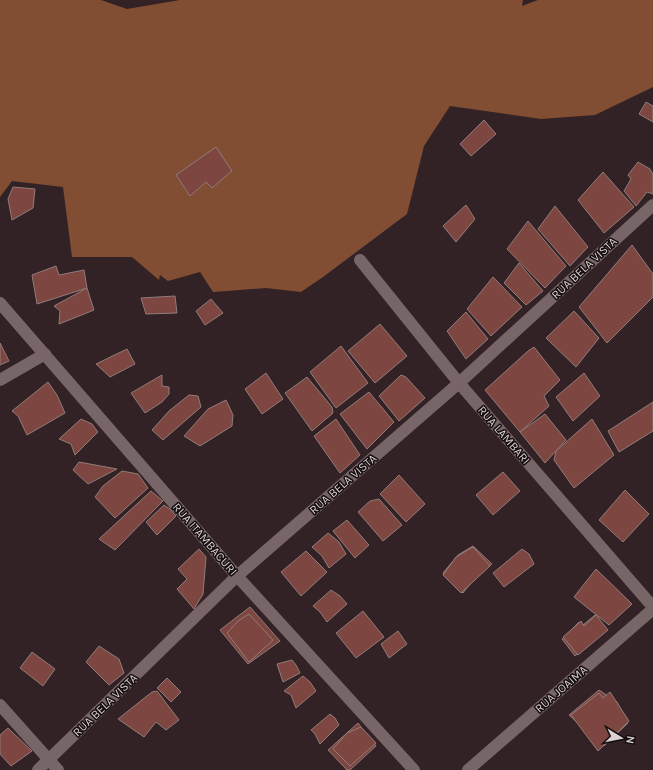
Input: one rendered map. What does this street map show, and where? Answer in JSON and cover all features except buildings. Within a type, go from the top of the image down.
[{"type":"street","name":"RUA BELA VISTA","points":[[38,770],[236,576],[459,384],[652,207]]},
{"type":"street","name":"RUA LAMBARI","points":[[360,260],[459,384],[653,608]]},
{"type":"street","name":"RUA ITAMBACURI","points":[[0,303],[236,576],[414,770]]},
{"type":"street","points":[[0,380],[45,354]]},
{"type":"street","name":"RUA JOAIMA","points":[[468,770],[653,608]]},
{"type":"street","points":[[0,705],[58,770]]},
{"type":"shaded area","points":[[0,0],[101,0],[127,9],[180,0],[523,0],[522,6],[538,0],[653,0],[653,87],[595,115],[541,119],[450,106],[424,146],[407,214],[301,292],[266,288],[213,292],[200,272],[168,281],[160,275],[159,280],[132,257],[72,257],[63,187],[12,181],[0,197]],"holes":[[[232,171],[212,188],[206,182],[190,196],[176,175]]]}]
